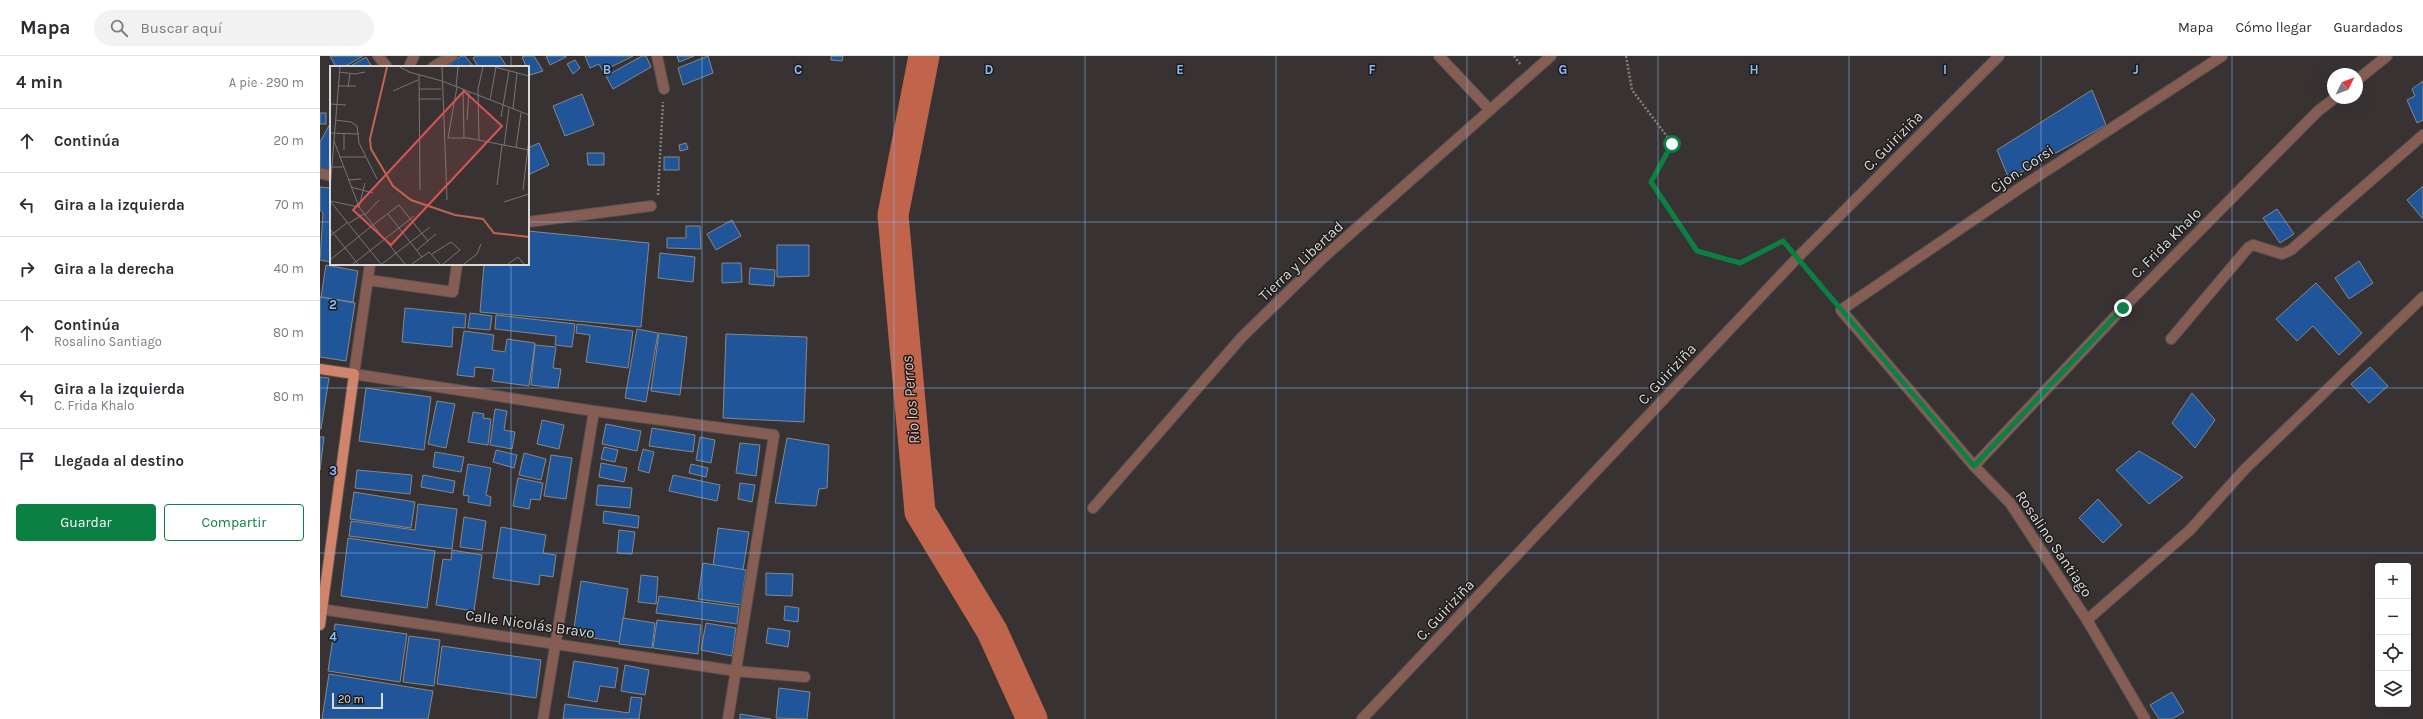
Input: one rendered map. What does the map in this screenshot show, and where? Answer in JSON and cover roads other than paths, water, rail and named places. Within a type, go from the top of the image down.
[{"type":"main road","points":[[320,369],[354,374],[320,625]]},
{"type":"street","points":[[378,56],[386,66]]},
{"type":"street","points":[[409,66],[414,56]]},
{"type":"street","points":[[436,66],[452,56]]},
{"type":"street","points":[[657,56],[664,89]]},
{"type":"street","points":[[1439,56],[1490,110]]},
{"type":"street","name":"Tierra y Libertad","points":[[1093,508],[1242,337],[1324,257],[1551,56]]},
{"type":"street","name":"C. Guiriziña","points":[[1362,719],[1797,258],[1999,56]]},
{"type":"street","name":"Cjon. Corsi","points":[[1841,310],[2023,186],[2222,56]]},
{"type":"street","points":[[2363,75],[2387,56]]},
{"type":"street","name":"C. Frida Khalo","points":[[1974,466],[2123,308],[2318,111],[2327,104]]},
{"type":"street","points":[[2171,340],[2248,248],[2253,245],[2282,254],[2291,250],[2423,135]]},
{"type":"street","points":[[320,173],[330,176]]},
{"type":"street","points":[[529,222],[651,206]]},
{"type":"street","points":[[370,265],[354,374],[594,411],[774,435],[728,719]]},
{"type":"street","points":[[368,280],[453,292],[457,265]]},
{"type":"street","points":[[2087,620],[2190,530],[2245,469],[2423,297]]},
{"type":"street","name":"Rosalino Santiago","points":[[1841,310],[1974,466],[2010,503],[2087,620],[2145,719]]},
{"type":"street","points":[[544,719],[555,643],[594,411]]},
{"type":"street","name":"Calle Nicolás Bravo","points":[[321,609],[736,671],[805,678]]},
{"type":"waterway","name":"Rio los Perros","points":[[924,56],[893,215],[920,512],[992,631],[1032,719]]}]
